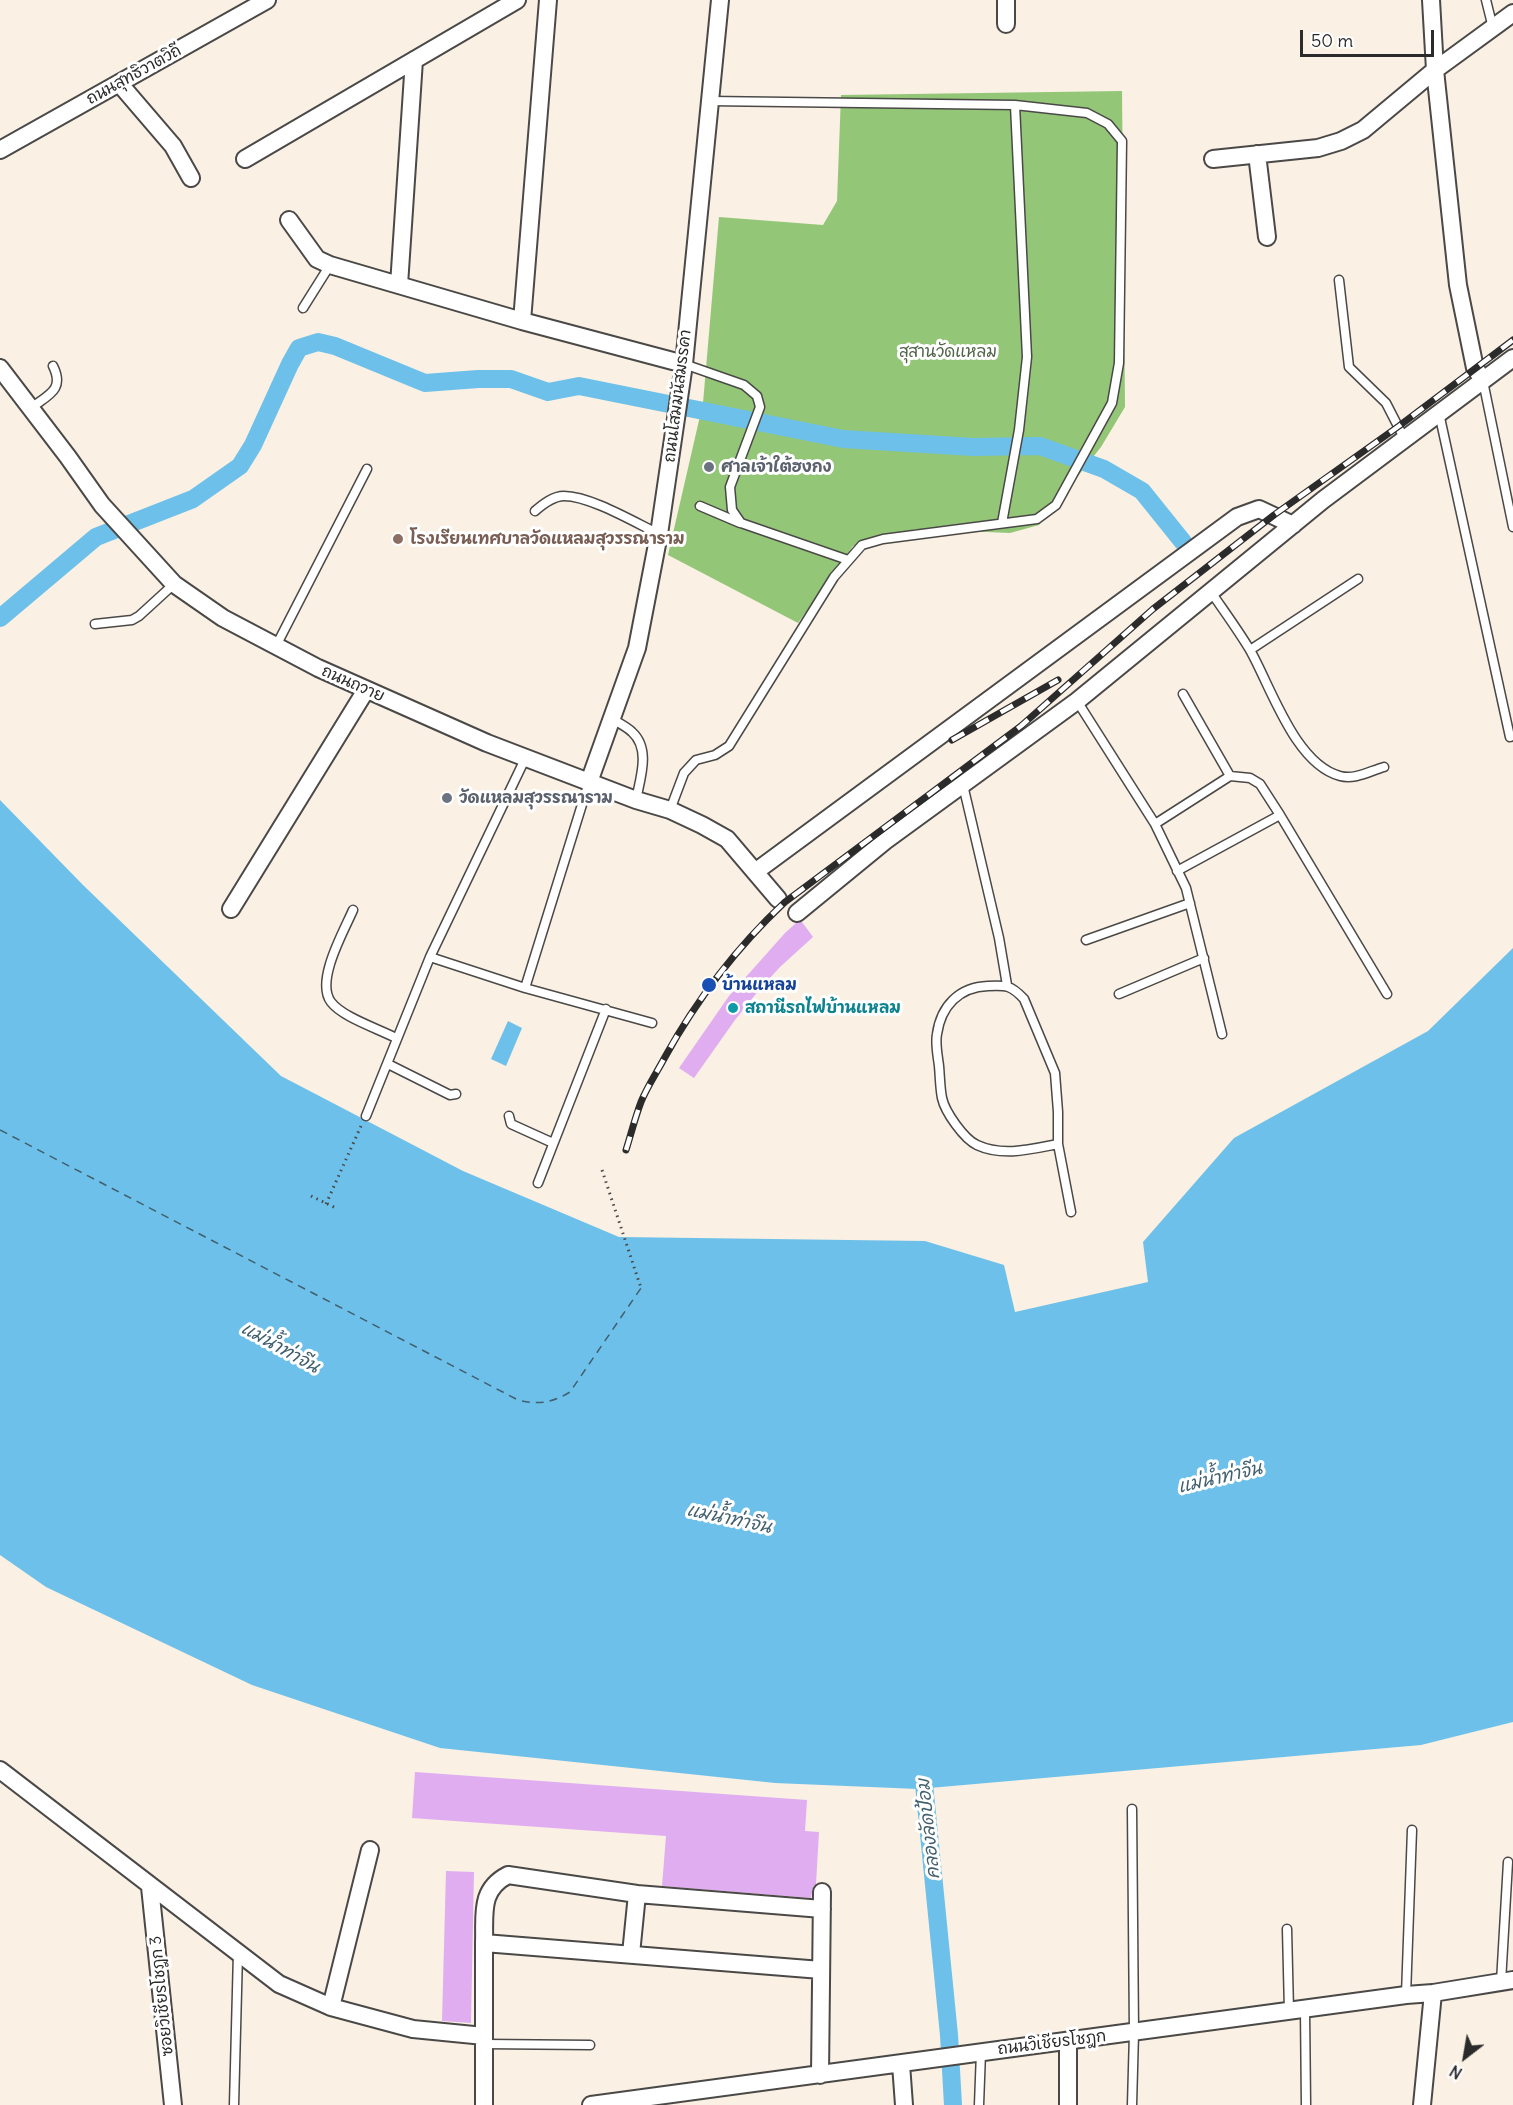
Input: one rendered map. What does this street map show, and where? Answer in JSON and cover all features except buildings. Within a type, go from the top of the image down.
[{"type":"street","name":"ถนนสุทธิวาตวิถี","points":[[0,150],[267,0]]},
{"type":"street","points":[[245,159],[517,0]]},
{"type":"street","points":[[522,321],[548,0]]},
{"type":"street","name":"ถนนโสมมนัสมรรคา","points":[[589,782],[637,648],[659,534],[684,364],[708,102],[720,0]]},
{"type":"street","points":[[1006,0],[1006,24]]},
{"type":"street","points":[[1431,0],[1435,70],[1458,285],[1475,368],[1483,380]]},
{"type":"street","points":[[1213,159],[1318,148],[1341,141],[1378,119],[1435,70],[1513,13]]},
{"type":"street","points":[[399,285],[414,60]]},
{"type":"street","points":[[119,83],[173,146],[191,178]]},
{"type":"street","points":[[1257,154],[1267,237]]},
{"type":"street","points":[[289,220],[317,260],[330,265],[522,321],[684,364]]},
{"type":"street","points":[[797,913],[885,841],[1077,701],[1293,525],[1404,438],[1513,358]]},
{"type":"street","name":"ถนนถวาย","points":[[0,368],[102,505],[134,541],[174,584],[223,618],[276,647],[366,690],[525,759],[636,800],[670,810],[727,839],[778,899]]},
{"type":"street","points":[[755,872],[1237,517],[1259,509],[1293,525]]},
{"type":"street","points":[[231,909],[366,690]]},
{"type":"street","points":[[0,1770],[279,1984],[331,2007],[413,2029],[484,2040]]},
{"type":"street","points":[[331,2007],[370,1850]]},
{"type":"street","points":[[484,2105],[484,1943],[487,1896],[496,1881],[508,1875],[637,1894],[822,1901],[820,2075]]},
{"type":"street","name":"ซอยวิเชียรโชฎก 3","points":[[150,1887],[173,2105]]},
{"type":"street","points":[[631,1954],[637,1894]]},
{"type":"street","points":[[484,1943],[821,1970]]},
{"type":"street","name":"ถนนวิเชียรโชฎก","points":[[591,2105],[696,2099],[820,2075],[957,2055],[1068,2042],[1507,1981]]},
{"type":"street","points":[[1422,2105],[1432,1993]]},
{"type":"street","points":[[1068,2042],[1068,2105]]},
{"type":"street","points":[[901,2064],[904,2105]]},
{"type":"lane","points":[[1486,0],[1493,28]]},
{"type":"lane","points":[[670,810],[684,773],[696,760],[715,755],[729,746],[834,577],[862,546],[883,539],[1037,519],[1056,505],[1112,403],[1119,363],[1122,141],[1108,124],[1087,113],[1015,105],[708,102]]},
{"type":"lane","points":[[1002,523],[1019,430],[1027,357],[1015,105]]},
{"type":"lane","points":[[303,308],[330,265]]},
{"type":"lane","points":[[1339,280],[1349,367],[1386,403],[1404,438]]},
{"type":"lane","points":[[684,364],[744,386],[757,396],[760,407],[730,487],[732,510],[741,523]]},
{"type":"lane","points":[[31,408],[57,386],[58,376],[53,366]]},
{"type":"lane","points":[[1483,380],[1513,527]]},
{"type":"lane","points":[[1439,412],[1510,737]]},
{"type":"lane","points":[[276,647],[367,469]]},
{"type":"lane","points":[[535,511],[547,502],[562,496],[583,499],[659,534]]},
{"type":"lane","points":[[700,506],[741,523],[848,560]]},
{"type":"lane","points":[[1250,650],[1358,579]]},
{"type":"lane","points":[[95,624],[132,620],[174,584]]},
{"type":"lane","points":[[1211,592],[1250,650],[1293,736],[1320,764],[1338,775],[1352,777],[1384,767]]},
{"type":"lane","points":[[1183,694],[1230,776]]},
{"type":"lane","points":[[1077,701],[1155,824],[1186,888],[1222,1034]]},
{"type":"lane","points":[[612,719],[632,732],[641,742],[643,756],[636,800]]},
{"type":"lane","points":[[366,1116],[430,957],[525,759]]},
{"type":"lane","points":[[1155,824],[1230,776],[1250,778],[1260,784],[1387,994]]},
{"type":"lane","points":[[525,988],[589,782]]},
{"type":"lane","points":[[963,785],[999,938],[1007,985]]},
{"type":"lane","points":[[1178,871],[1280,815]]},
{"type":"lane","points":[[1086,940],[1190,903]]},
{"type":"lane","points":[[353,910],[329,967],[326,987],[331,1002],[346,1014],[396,1038]]},
{"type":"lane","points":[[430,957],[525,988],[652,1023]]},
{"type":"lane","points":[[1119,994],[1204,958]]},
{"type":"lane","points":[[1058,1143],[1023,1151],[1004,1151],[976,1145],[956,1126],[942,1101],[936,1035],[946,1009],[959,993],[978,986],[1007,985],[1016,990],[1024,999],[1055,1073],[1058,1143],[1071,1212]]},
{"type":"lane","points":[[538,1183],[606,1009]]},
{"type":"lane","points":[[388,1064],[450,1095],[456,1094]]},
{"type":"lane","points":[[509,1116],[511,1124],[553,1143]]},
{"type":"lane","points":[[1132,1809],[1134,2033],[1132,2105]]},
{"type":"lane","points":[[1406,1995],[1412,1830]]},
{"type":"lane","points":[[1507,1981],[1508,1862]]},
{"type":"lane","points":[[1287,1929],[1306,2105]]},
{"type":"lane","points":[[234,2105],[238,1953]]},
{"type":"lane","points":[[484,2040],[590,2045]]},
{"type":"lane","points":[[979,2105],[981,2052]]},
{"type":"path","points":[[326,1204],[366,1116]]},
{"type":"path","points":[[602,1170],[642,1288]]},
{"type":"path","points":[[311,1196],[338,1209]]},
{"type":"green space","name":"สุสานวัดแหลม","points":[[1122,91],[1125,407],[1101,447],[1039,525],[1010,533],[916,529],[853,546],[798,623],[668,555],[703,403],[719,217],[823,225],[837,201],[841,95]]},
{"type":"water","name":"แม่น้ำท่าจีน","points":[[0,800],[83,885],[281,1076],[463,1171],[619,1237],[925,1241],[1004,1265],[1015,1312],[1148,1282],[1143,1242],[1234,1138],[1428,1031],[1513,948],[1513,1722],[1421,1745],[918,1789],[775,1783],[440,1748],[252,1685],[46,1587],[0,1555]]},
{"type":"water","points":[[508,1021],[522,1028],[506,1066],[491,1059]]},
{"type":"waterway","points":[[0,618],[96,537],[193,499],[240,466],[253,445],[299,348],[318,342],[335,346],[425,383],[511,379],[548,392],[579,386],[843,439],[973,447],[1040,446],[1104,469],[1142,491],[1183,542]]},
{"type":"waterway","name":"คลองลัดป้อม","points":[[922,1764],[949,2035],[953,2105]]},
{"type":"ferry route","points":[[0,1130],[518,1400],[545,1402],[570,1392],[641,1288]]},
{"type":"railway","points":[[626,1150],[643,1096],[690,1015],[734,956],[785,902],[1021,726],[1153,609],[1274,515],[1399,426],[1513,340]]},
{"type":"railway","points":[[952,740],[1058,680]]},
{"type":"place","name":"ศาลเจ้าใต้ฮงกง","points":[[709,467]]},
{"type":"place","name":"โรงเรียนเทศบาลวัดแหลมสุวรรณาราม","points":[[398,539]]},
{"type":"place","name":"วัดแหลมสุวรรณาราม","points":[[447,798]]},
{"type":"place","name":"บ้านแหลม","points":[[709,985]]},
{"type":"place","name":"สถานีรถไฟบ้านแหลม","points":[[733,1008]]}]
